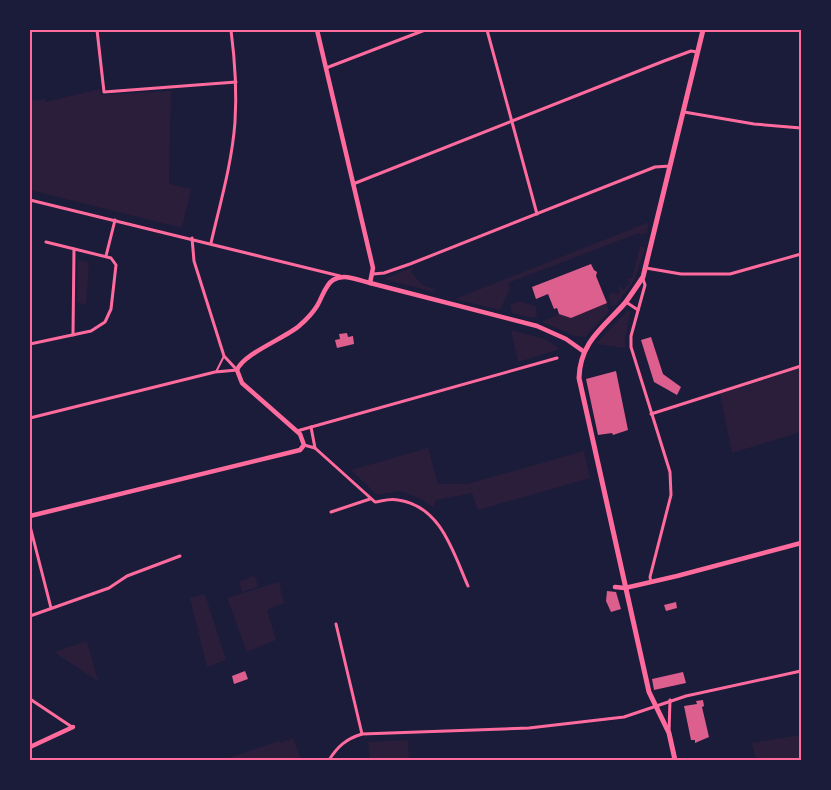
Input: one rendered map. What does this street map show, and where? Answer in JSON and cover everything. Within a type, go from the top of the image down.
[{"type":"main road","points":[[675,760],[669,733],[649,692],[579,378],[583,352],[588,342],[626,301],[643,277],[703,30]]},
{"type":"street","points":[[97,30],[104,92],[236,82]]},
{"type":"street","points":[[211,244],[232,145],[236,82],[231,30]]},
{"type":"street","points":[[317,30],[373,274],[370,283]]},
{"type":"street","points":[[326,68],[425,30]]},
{"type":"street","points":[[487,30],[537,214]]},
{"type":"street","points":[[353,184],[691,51],[697,52]]},
{"type":"street","points":[[683,112],[754,124],[801,128]]},
{"type":"street","points":[[373,274],[384,273],[655,167],[670,166]]},
{"type":"street","points":[[30,200],[192,238],[537,326],[566,340],[583,352]]},
{"type":"street","points":[[106,256],[115,220]]},
{"type":"street","points":[[192,238],[194,261],[224,356],[237,370],[242,383],[296,431],[303,439],[304,445]]},
{"type":"street","points":[[30,344],[98,328],[110,316],[116,265],[112,258],[46,242]]},
{"type":"street","points":[[74,249],[74,335]]},
{"type":"street","points":[[646,268],[680,274],[730,274],[801,254]]},
{"type":"street","points":[[237,370],[242,362],[304,322],[318,306],[330,282],[344,277]]},
{"type":"street","points":[[643,277],[645,285],[631,336],[631,346],[650,414],[670,472],[672,484],[671,495],[650,577],[651,582]]},
{"type":"street","points":[[626,301],[638,310]]},
{"type":"street","points":[[296,431],[556,358]]},
{"type":"street","points":[[650,414],[801,366]]},
{"type":"street","points":[[30,418],[216,372],[237,370]]},
{"type":"street","points":[[311,427],[316,448]]},
{"type":"street","points":[[304,445],[316,448],[374,502],[392,499],[404,501],[431,517],[446,535],[468,586]]},
{"type":"street","points":[[30,516],[296,452],[304,445]]},
{"type":"street","points":[[331,512],[370,499]]},
{"type":"street","points":[[30,526],[51,608]]},
{"type":"street","points":[[615,588],[625,588],[651,582],[801,543]]},
{"type":"street","points":[[30,616],[109,588],[127,576],[180,556]]},
{"type":"street","points":[[336,624],[362,734]]},
{"type":"street","points":[[329,760],[348,738],[362,734],[529,728],[624,717],[670,700],[801,671]]},
{"type":"street","points":[[30,699],[73,727]]},
{"type":"street","points":[[669,733],[670,700]]},
{"type":"street","points":[[30,747],[73,727]]},
{"type":"lane","points":[[216,372],[224,356]]},
{"type":"shaded area","points":[[100,89],[101,95],[171,91],[169,184],[191,189],[182,228],[30,190],[30,101],[45,99],[46,102]]},
{"type":"shaded area","points":[[649,222],[647,233],[641,235],[639,233],[508,283],[510,288],[500,310],[455,299]]},
{"type":"shaded area","points":[[637,245],[645,248],[634,281],[616,305],[611,306],[609,295],[614,291],[617,295],[620,292],[618,288],[620,286],[623,290],[630,283],[627,279],[632,278],[640,247]]},
{"type":"shaded area","points":[[78,260],[89,262],[86,305],[77,302]]},
{"type":"shaded area","points":[[414,267],[411,272],[422,285],[434,289],[433,292],[384,279]]},
{"type":"shaded area","points":[[519,301],[536,306],[537,316],[532,318],[512,313],[510,305]]},
{"type":"shaded area","points":[[607,303],[609,312],[585,337],[575,336],[542,322],[559,314],[571,317]]},
{"type":"shaded area","points":[[628,310],[630,313],[625,348],[596,344]]},
{"type":"shaded area","points":[[511,330],[545,339],[560,349],[518,362]]},
{"type":"shaded area","points":[[801,368],[801,432],[732,453],[720,394]]},
{"type":"shaded area","points":[[428,448],[438,484],[467,484],[584,451],[590,478],[478,510],[472,493],[436,500],[434,508],[421,499],[400,491],[377,495],[351,470]]},
{"type":"shaded area","points":[[253,576],[256,578],[258,587],[242,592],[239,582]]},
{"type":"shaded area","points":[[279,582],[284,603],[267,610],[276,640],[247,652],[227,598]]},
{"type":"shaded area","points":[[205,594],[226,660],[207,667],[190,598]]},
{"type":"shaded area","points":[[87,641],[98,681],[54,652]]},
{"type":"shaded area","points":[[801,735],[801,760],[757,760],[751,743]]},
{"type":"shaded area","points":[[293,738],[301,760],[222,760],[279,741],[280,743]]},
{"type":"shaded area","points":[[408,740],[409,760],[370,760],[368,742]]},
{"type":"building","points":[[591,264],[597,272],[596,276],[607,303],[571,318],[559,314],[557,308],[554,309],[548,294],[536,299],[532,287]]},
{"type":"building","points":[[347,333],[348,337],[353,336],[354,344],[337,348],[335,340],[340,339],[339,334]]},
{"type":"building","points":[[651,337],[663,374],[681,387],[677,395],[654,382],[641,340]]},
{"type":"building","points":[[616,371],[628,430],[613,435],[612,433],[598,435],[586,379]]},
{"type":"building","points":[[607,591],[616,592],[621,609],[611,612],[606,601]]},
{"type":"building","points":[[676,602],[677,608],[666,611],[664,605]]},
{"type":"building","points":[[245,671],[248,679],[234,684],[232,676]]},
{"type":"building","points":[[683,672],[686,683],[654,690],[652,679]]},
{"type":"building","points":[[703,700],[704,706],[702,707],[709,737],[695,743],[695,740],[691,740],[684,706],[697,704],[696,701]]}]
